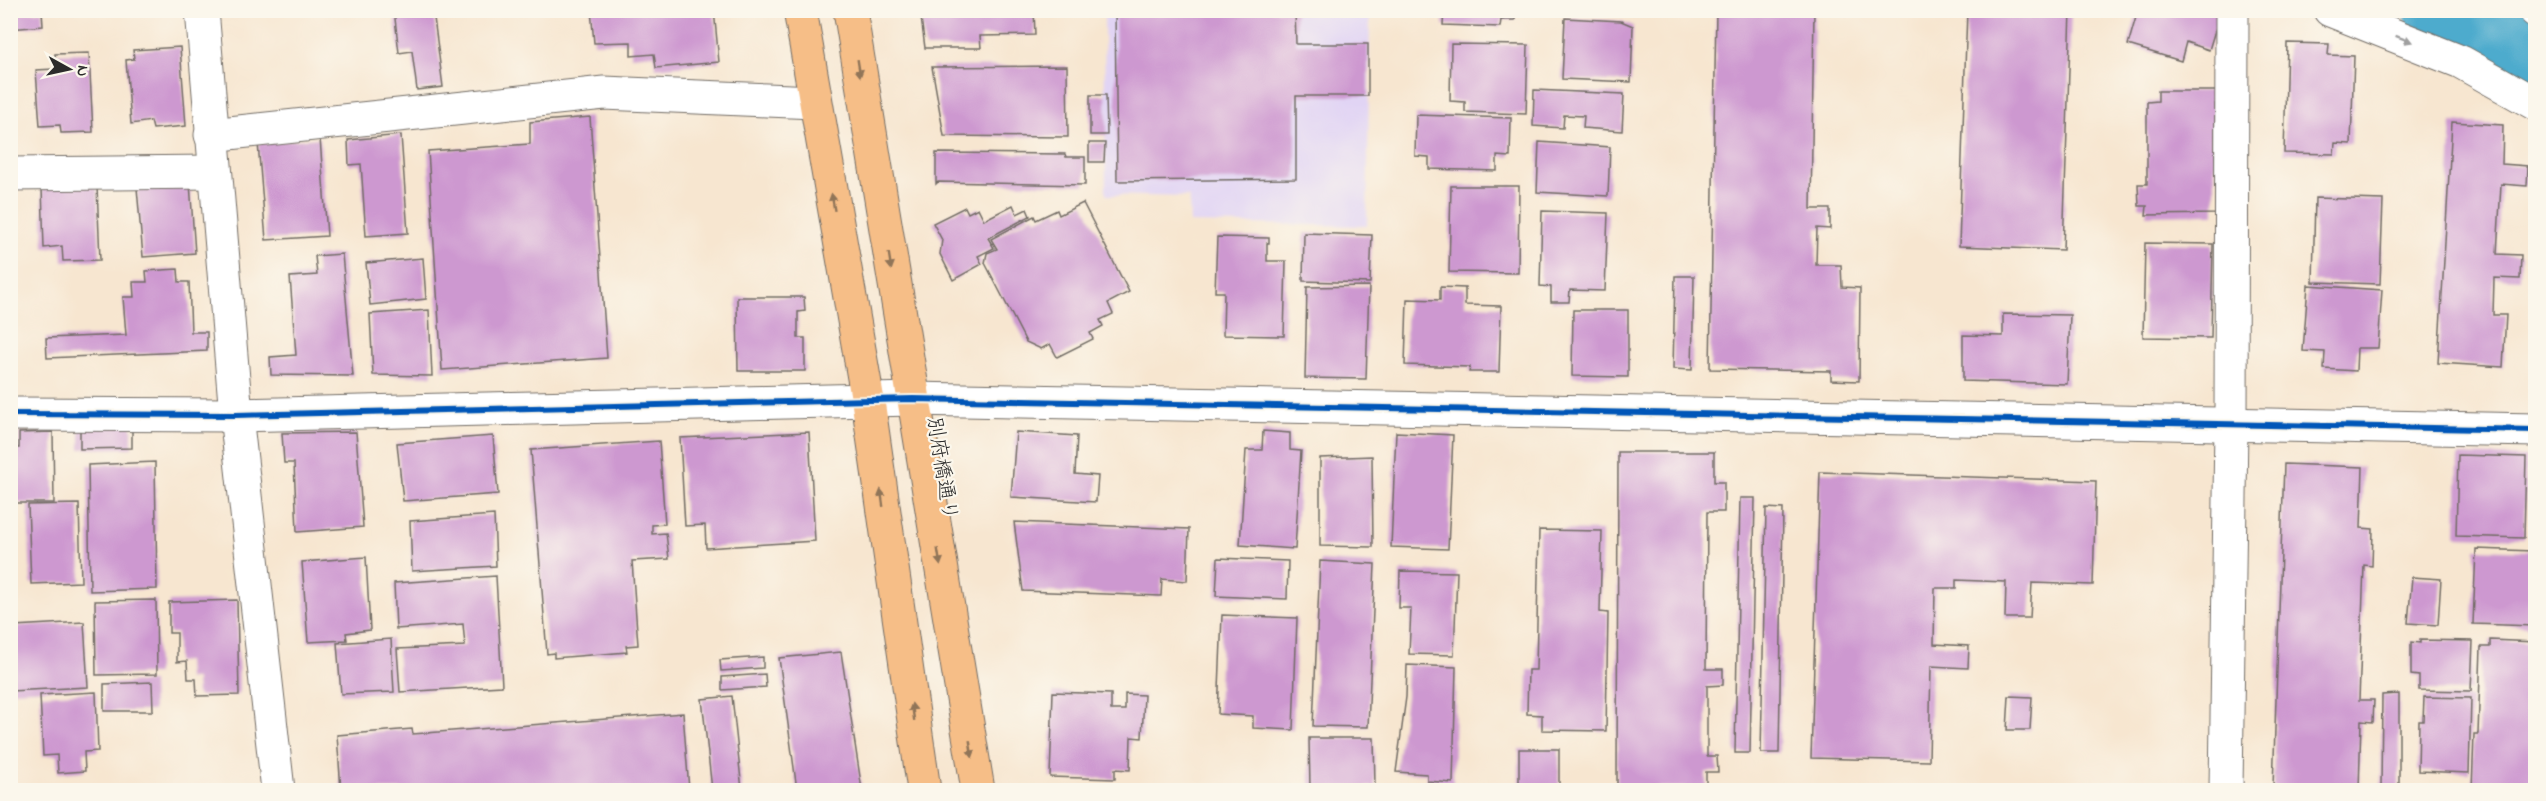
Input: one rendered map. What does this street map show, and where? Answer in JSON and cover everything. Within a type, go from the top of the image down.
[{"type":"highway","points":[[800,10],[868,401],[924,790]]},
{"type":"highway","name":"別府橋通り","points":[[850,10],[978,790]]},
{"type":"street","points":[[202,10],[236,415],[278,790]]},
{"type":"street","points":[[2226,790],[2231,425],[2232,10]]},
{"type":"street","points":[[2330,10],[2461,62],[2535,104]]},
{"type":"street","points":[[211,135],[604,93],[815,102]]},
{"type":"street","points":[[10,174],[214,172]]},
{"type":"street","points":[[10,414],[236,415],[913,399],[2535,430]]},
{"type":"shaded area","points":[[1104,11],[1370,11],[1367,226],[1190,223],[1189,197],[1106,195]]},
{"type":"building","points":[[394,10],[433,10],[443,87],[417,90],[412,51],[399,53]]},
{"type":"building","points":[[591,10],[714,10],[719,62],[656,68],[654,54],[631,56],[631,42],[594,43]]},
{"type":"building","points":[[920,10],[1034,10],[1035,35],[980,36],[981,48],[925,48]]},
{"type":"building","points":[[1115,10],[1295,10],[1296,44],[1368,44],[1368,96],[1296,96],[1296,179],[1117,181]]},
{"type":"building","points":[[1444,10],[1515,10],[1515,20],[1501,20],[1500,27],[1443,25]]},
{"type":"building","points":[[1585,10],[1605,10],[1605,14],[1585,12]]},
{"type":"building","points":[[1716,10],[1814,10],[1811,209],[1830,209],[1830,229],[1817,228],[1816,265],[1841,265],[1842,287],[1860,288],[1859,381],[1831,380],[1831,371],[1710,369]]},
{"type":"building","points":[[1967,10],[2071,10],[2063,250],[1959,246]]},
{"type":"building","points":[[2138,10],[2221,10],[2209,50],[2186,42],[2181,61],[2128,45]]},
{"type":"building","points":[[42,11],[43,26],[10,29],[10,14]]},
{"type":"building","points":[[1565,18],[1621,21],[1633,26],[1631,82],[1562,79]]},
{"type":"building","points":[[2287,43],[2329,44],[2328,55],[2354,56],[2351,144],[2335,143],[2334,154],[2284,153]]},
{"type":"building","points":[[1451,44],[1528,45],[1526,114],[1465,112],[1465,102],[1450,101]]},
{"type":"building","points":[[180,47],[186,126],[153,129],[151,121],[131,124],[126,60],[134,59],[133,50]]},
{"type":"building","points":[[89,53],[93,132],[61,133],[60,125],[40,126],[36,70],[55,69],[55,54]]},
{"type":"building","points":[[1067,66],[1068,137],[944,136],[932,67]]},
{"type":"building","points":[[1534,90],[1624,94],[1622,131],[1583,128],[1584,116],[1564,115],[1563,128],[1533,126]]},
{"type":"building","points":[[2158,91],[2221,91],[2220,104],[2215,104],[2215,214],[2146,215],[2147,206],[2139,206],[2138,184],[2147,184],[2147,102],[2158,101]]},
{"type":"building","points":[[1090,95],[1106,95],[1107,135],[1090,135]]},
{"type":"building","points":[[1416,115],[1511,118],[1510,157],[1497,156],[1497,171],[1429,169],[1429,157],[1415,156]]},
{"type":"building","points":[[590,117],[607,358],[442,370],[428,151],[530,144],[530,122]]},
{"type":"building","points":[[2452,122],[2503,125],[2502,164],[2528,166],[2527,186],[2501,184],[2497,254],[2521,255],[2520,279],[2494,278],[2493,315],[2506,315],[2503,367],[2438,363]]},
{"type":"building","points":[[401,135],[408,233],[366,236],[361,164],[349,165],[348,140]]},
{"type":"building","points":[[320,138],[327,236],[266,240],[258,143]]},
{"type":"building","points":[[1539,142],[1610,147],[1608,196],[1537,192]]},
{"type":"building","points":[[1089,143],[1105,143],[1104,162],[1089,162]]},
{"type":"building","points":[[936,153],[1065,154],[1066,157],[1085,157],[1085,185],[938,182],[936,184]]},
{"type":"building","points":[[190,183],[195,253],[143,257],[137,188]]},
{"type":"building","points":[[97,186],[100,260],[63,261],[62,246],[44,248],[42,188]]},
{"type":"building","points":[[1451,186],[1519,186],[1518,273],[1449,272]]},
{"type":"building","points":[[2315,198],[2383,200],[2380,284],[2313,282]]},
{"type":"building","points":[[1083,203],[1129,292],[1108,303],[1113,314],[1100,320],[1103,326],[1090,333],[1093,339],[1057,357],[1050,344],[1041,349],[1026,342],[985,263],[987,253],[997,249],[991,239],[1034,216],[1036,220],[1057,210],[1059,215]]},
{"type":"building","points":[[1013,205],[1017,214],[1027,209],[1030,216],[988,238],[994,248],[978,256],[982,264],[953,280],[940,254],[942,240],[933,223],[965,207],[968,213],[978,208],[984,220]]},
{"type":"building","points":[[1542,211],[1608,213],[1605,291],[1570,290],[1569,302],[1551,302],[1551,287],[1540,286]]},
{"type":"building","points":[[1304,233],[1372,235],[1370,283],[1303,281]]},
{"type":"building","points":[[1217,237],[1269,238],[1267,261],[1286,261],[1284,336],[1223,335],[1224,292],[1215,292]]},
{"type":"building","points":[[2145,243],[2213,244],[2211,338],[2143,337]]},
{"type":"building","points":[[342,254],[353,376],[271,375],[270,357],[296,355],[290,277],[317,275],[315,256]]},
{"type":"building","points":[[423,258],[426,299],[370,305],[366,263]]},
{"type":"building","points":[[178,269],[179,282],[189,282],[191,332],[207,332],[207,351],[47,358],[46,338],[126,335],[123,297],[134,297],[133,282],[147,282],[146,271]]},
{"type":"building","points":[[1675,276],[1694,276],[1692,370],[1673,369]]},
{"type":"building","points":[[2308,285],[2382,290],[2378,348],[2357,348],[2356,371],[2324,369],[2325,352],[2303,351]]},
{"type":"building","points":[[1369,286],[1366,379],[1305,378],[1307,287]]},
{"type":"building","points":[[1440,287],[1465,288],[1465,305],[1501,306],[1499,372],[1469,372],[1470,367],[1405,365],[1407,299],[1440,300]]},
{"type":"building","points":[[737,297],[804,297],[805,311],[798,312],[798,338],[805,338],[805,371],[738,371]]},
{"type":"building","points":[[429,310],[432,376],[373,375],[370,314]]},
{"type":"building","points":[[1573,310],[1628,310],[1628,377],[1572,376]]},
{"type":"building","points":[[2003,314],[2070,315],[2067,384],[1963,381],[1963,335],[2003,336]]},
{"type":"building","points":[[132,420],[132,448],[80,449],[80,421]]},
{"type":"building","points":[[1263,431],[1290,433],[1290,450],[1301,451],[1295,549],[1240,545],[1246,450],[1262,450]]},
{"type":"building","points":[[53,432],[54,503],[10,503],[10,448],[19,448],[19,433]]},
{"type":"building","points":[[356,432],[363,527],[297,532],[294,463],[284,463],[282,433]]},
{"type":"building","points":[[809,432],[815,541],[706,548],[705,525],[685,526],[680,438]]},
{"type":"building","points":[[1016,432],[1077,436],[1075,474],[1098,476],[1096,502],[1011,497]]},
{"type":"building","points":[[1396,432],[1453,435],[1448,549],[1391,547]]},
{"type":"building","points":[[493,436],[498,494],[403,501],[397,443]]},
{"type":"building","points":[[659,441],[665,524],[652,525],[652,534],[666,533],[669,559],[632,561],[638,645],[626,646],[627,652],[554,658],[554,653],[547,654],[531,450]]},
{"type":"building","points":[[1618,452],[1714,452],[1714,482],[1724,482],[1724,512],[1707,512],[1706,669],[1723,669],[1723,685],[1707,686],[1707,756],[1717,756],[1718,772],[1706,772],[1706,788],[1617,787]]},
{"type":"building","points":[[2458,455],[2526,457],[2524,538],[2456,536]]},
{"type":"building","points":[[1372,456],[1373,547],[1320,546],[1320,458]]},
{"type":"building","points":[[155,462],[157,589],[90,591],[88,465]]},
{"type":"building","points":[[2284,464],[2363,467],[2361,528],[2373,529],[2372,566],[2364,565],[2359,700],[2374,700],[2373,722],[2361,721],[2359,790],[2273,787]]},
{"type":"building","points":[[1820,472],[2096,481],[2093,585],[2032,583],[2030,618],[2005,618],[2006,582],[1956,580],[1956,588],[1935,588],[1934,644],[1969,646],[1968,668],[1931,666],[1929,761],[1811,758]]},
{"type":"building","points":[[1740,498],[1755,498],[1750,753],[1735,753]]},
{"type":"building","points":[[79,504],[81,582],[31,584],[28,505]]},
{"type":"building","points":[[1766,508],[1783,509],[1779,753],[1761,753]]},
{"type":"building","points":[[494,515],[496,566],[412,571],[410,521]]},
{"type":"building","points":[[1014,522],[1189,529],[1187,581],[1162,579],[1161,596],[1023,591]]},
{"type":"building","points":[[1539,530],[1602,531],[1600,612],[1608,613],[1606,731],[1542,730],[1542,715],[1527,714],[1528,670],[1536,670]]},
{"type":"building","points":[[2476,549],[2533,551],[2532,588],[2536,589],[2536,626],[2473,624]]},
{"type":"building","points":[[366,557],[370,630],[346,633],[347,640],[308,642],[302,562]]},
{"type":"building","points":[[1218,558],[1288,561],[1287,599],[1216,596]]},
{"type":"building","points":[[1320,561],[1375,564],[1368,727],[1313,726]]},
{"type":"building","points":[[1400,571],[1457,572],[1454,655],[1409,654],[1411,608],[1399,608]]},
{"type":"building","points":[[496,576],[502,686],[400,692],[397,649],[465,646],[463,624],[396,629],[394,583]]},
{"type":"building","points":[[2412,577],[2441,579],[2438,625],[2408,623]]},
{"type":"building","points":[[156,600],[157,674],[96,675],[95,601]]},
{"type":"building","points":[[237,600],[239,695],[197,696],[196,679],[188,679],[187,661],[177,662],[177,633],[169,633],[169,602]]},
{"type":"building","points":[[1222,615],[1297,618],[1293,730],[1253,728],[1253,716],[1218,714]]},
{"type":"building","points":[[84,622],[88,687],[10,691],[10,647],[15,647],[14,626]]},
{"type":"building","points":[[391,639],[394,692],[341,694],[337,643]]},
{"type":"building","points":[[2420,640],[2473,641],[2471,691],[2419,690],[2419,676],[2411,675],[2411,642],[2420,643]]},
{"type":"building","points":[[2490,640],[2536,642],[2536,790],[2472,790],[2474,734],[2478,734],[2481,647],[2490,647]]},
{"type":"building","points":[[841,652],[862,790],[797,790],[779,658]]},
{"type":"building","points":[[763,657],[763,668],[721,671],[720,660]]},
{"type":"building","points":[[1407,665],[1456,667],[1453,783],[1427,781],[1427,774],[1396,772],[1406,697]]},
{"type":"building","points":[[765,674],[766,687],[722,690],[722,677]]},
{"type":"building","points":[[152,682],[153,711],[104,711],[104,684]]},
{"type":"building","points":[[96,692],[98,751],[84,752],[85,771],[58,773],[57,755],[43,756],[40,695]]},
{"type":"building","points":[[1053,692],[1111,694],[1111,710],[1125,710],[1125,694],[1144,695],[1142,738],[1131,737],[1130,770],[1115,769],[1115,779],[1050,777]]},
{"type":"building","points":[[2399,694],[2399,790],[2381,790],[2382,695]]},
{"type":"building","points":[[732,696],[742,790],[712,790],[702,699]]},
{"type":"building","points":[[2009,696],[2032,697],[2030,730],[2007,730]]},
{"type":"building","points":[[2424,697],[2471,698],[2469,773],[2418,771],[2419,721],[2423,721]]},
{"type":"building","points":[[683,713],[689,790],[341,790],[337,735],[412,729],[413,734]]},
{"type":"building","points":[[1309,738],[1374,738],[1375,787],[1310,788]]},
{"type":"building","points":[[1519,749],[1559,749],[1559,790],[1519,790]]},
{"type":"waterway","points":[[2447,10],[2536,56]]},
{"type":"cycle path","points":[[10,414],[236,415],[913,399],[2536,430]]}]
